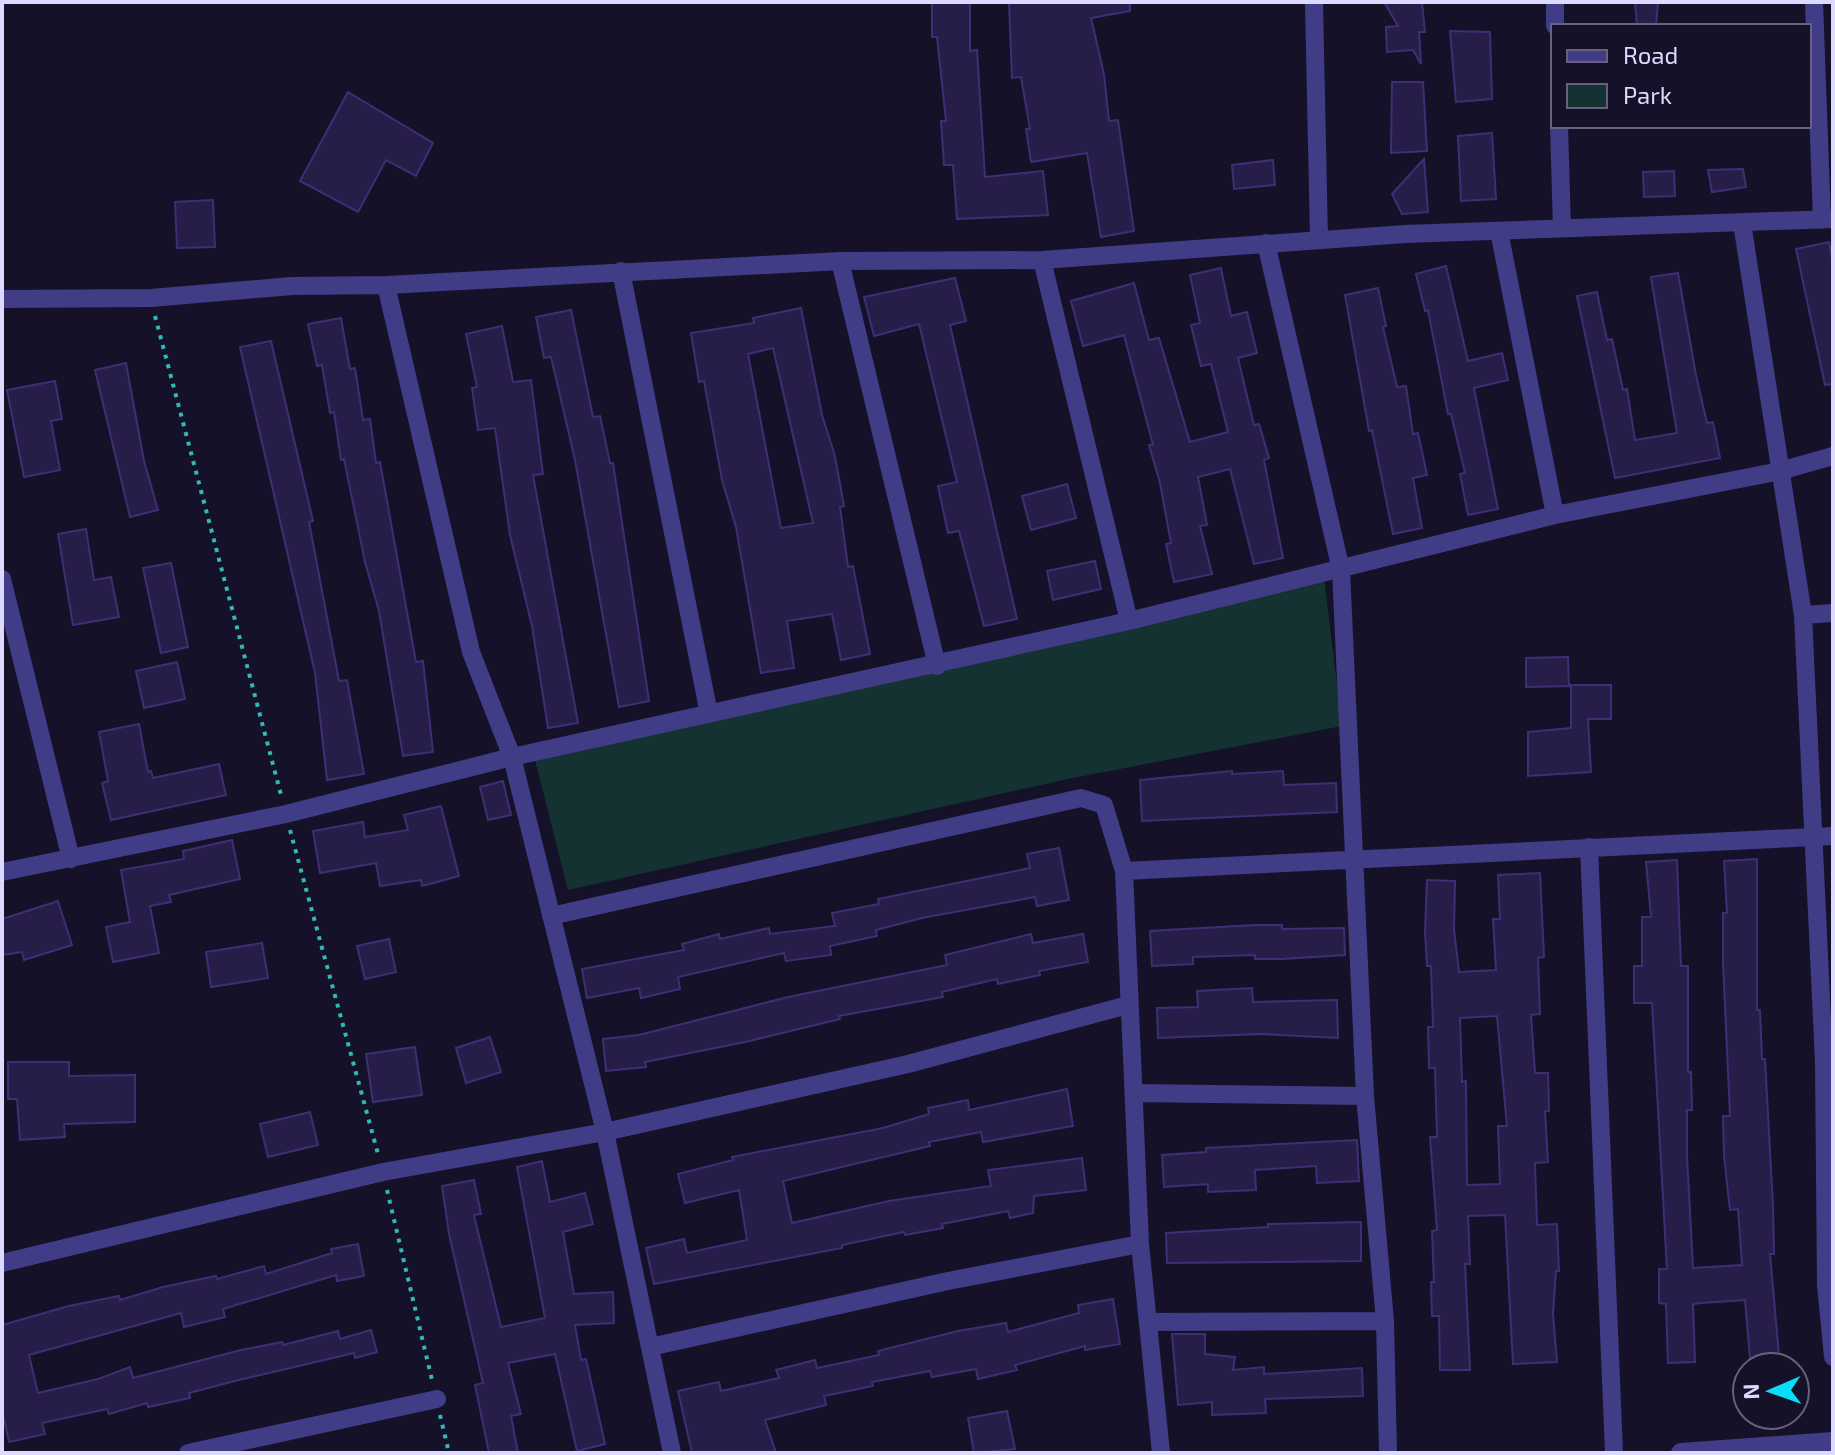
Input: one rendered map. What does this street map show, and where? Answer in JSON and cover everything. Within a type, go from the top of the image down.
[{"type":"street","points":[[1314,2],[1319,240]]},
{"type":"street","points":[[1555,2],[1555,24]]},
{"type":"street","points":[[2,299],[151,298],[292,286],[386,285],[840,261],[1042,260],[1319,240],[1828,219],[1814,2]]},
{"type":"street","points":[[1559,128],[1562,228]]},
{"type":"street","points":[[1742,223],[1803,615],[1829,1062],[1833,1357]]},
{"type":"street","points":[[1499,231],[1555,515]]},
{"type":"street","points":[[1266,243],[1341,570],[1357,858],[1365,1096],[1385,1321],[1388,1453]]},
{"type":"street","points":[[1042,260],[1129,621]]},
{"type":"street","points":[[840,261],[937,666]]},
{"type":"street","points":[[621,271],[709,714]]},
{"type":"street","points":[[386,285],[471,652],[512,757],[605,1132],[672,1453]]},
{"type":"street","points":[[2,872],[286,814],[512,757],[937,666],[1129,621],[1555,515],[1780,471],[1833,456]]},
{"type":"street","points":[[2,579],[71,859]]},
{"type":"street","points":[[1803,615],[1833,613]]},
{"type":"street","points":[[551,916],[1081,798],[1104,805],[1124,871],[1140,1244],[1161,1453]]},
{"type":"street","points":[[1124,871],[1833,836]]},
{"type":"street","points":[[1589,847],[1614,1453]]},
{"type":"street","points":[[2,1263],[383,1172],[605,1132],[908,1064],[1128,1005]]},
{"type":"street","points":[[1135,1093],[1365,1096]]},
{"type":"street","points":[[650,1347],[948,1281],[1140,1244]]},
{"type":"street","points":[[1148,1322],[1385,1321]]},
{"type":"street","points":[[188,1453],[437,1399]]},
{"type":"street","points":[[1681,1453],[1833,1442]]},
{"type":"path","points":[[151,298],[383,1172],[449,1453]]},
{"type":"green space","points":[[1323,569],[1342,726],[1068,779],[568,890],[533,752]]},
{"type":"building","points":[[932,2],[970,2],[970,51],[977,50],[985,177],[1043,171],[1048,215],[957,219],[953,165],[944,165],[941,121],[946,121],[937,37],[932,37]]},
{"type":"building","points":[[1009,2],[1130,2],[1130,11],[1091,18],[1104,74],[1109,121],[1118,120],[1134,231],[1101,237],[1087,153],[1031,162],[1026,129],[1030,129],[1021,77],[1012,78]]},
{"type":"building","points":[[1384,2],[1422,2],[1425,32],[1419,32],[1421,64],[1413,50],[1387,52],[1386,27],[1398,26]]},
{"type":"building","points":[[1635,2],[1658,2],[1656,24],[1637,24]]},
{"type":"building","points":[[1450,31],[1490,32],[1492,99],[1456,102]]},
{"type":"building","points":[[1392,82],[1423,82],[1427,151],[1391,153]]},
{"type":"building","points":[[348,92],[433,143],[416,176],[386,160],[358,212],[300,181]]},
{"type":"building","points":[[1492,133],[1496,199],[1461,201],[1458,136]]},
{"type":"building","points":[[1424,159],[1428,212],[1402,214],[1392,194]]},
{"type":"building","points":[[1273,160],[1275,185],[1234,189],[1232,165]]},
{"type":"building","points":[[1743,169],[1746,187],[1712,192],[1708,170]]},
{"type":"building","points":[[1674,171],[1675,196],[1644,197],[1643,172]]},
{"type":"building","points":[[213,200],[215,247],[177,248],[175,202]]},
{"type":"building","points":[[1829,242],[1833,263],[1833,384],[1825,385],[1796,249]]},
{"type":"building","points":[[1446,266],[1468,361],[1502,353],[1508,380],[1474,388],[1498,509],[1468,515],[1460,474],[1465,473],[1451,414],[1448,414],[1428,310],[1425,311],[1416,274]]},
{"type":"building","points":[[1221,268],[1231,316],[1247,312],[1257,353],[1238,358],[1254,425],[1259,424],[1269,458],[1264,460],[1283,558],[1254,564],[1230,469],[1198,477],[1207,525],[1200,526],[1212,574],[1174,582],[1166,544],[1171,543],[1160,483],[1149,445],[1153,445],[1124,335],[1083,346],[1071,301],[1134,283],[1149,340],[1159,338],[1190,442],[1228,432],[1211,364],[1201,366],[1191,325],[1200,323],[1190,275]]},
{"type":"building","points":[[1678,273],[1696,375],[1707,423],[1713,422],[1720,458],[1615,478],[1577,296],[1597,292],[1607,340],[1612,339],[1623,390],[1627,389],[1635,440],[1677,433],[1651,277]]},
{"type":"building","points":[[955,278],[966,321],[950,325],[1017,619],[984,626],[959,531],[948,533],[938,486],[957,482],[919,324],[874,336],[864,297]]},
{"type":"building","points":[[1378,288],[1386,326],[1383,327],[1397,387],[1406,386],[1413,434],[1418,433],[1427,475],[1413,478],[1422,528],[1393,534],[1372,430],[1369,431],[1345,295]]},
{"type":"building","points":[[801,308],[822,415],[835,456],[844,506],[840,507],[848,567],[853,566],[870,654],[841,660],[832,614],[787,621],[794,668],[761,673],[736,527],[722,480],[704,381],[699,382],[691,333],[754,323],[753,318]],"holes":[[[773,348],[813,523],[781,528],[748,354]]]},
{"type":"building","points":[[571,310],[593,417],[600,416],[610,463],[613,463],[649,701],[619,707],[575,460],[551,357],[544,358],[536,317]]},
{"type":"building","points":[[341,318],[350,369],[355,368],[363,420],[370,419],[376,463],[380,462],[416,662],[423,661],[433,752],[403,756],[379,611],[365,562],[344,459],[341,460],[334,412],[330,413],[322,365],[317,366],[308,324]]},
{"type":"building","points":[[502,326],[513,382],[531,380],[543,474],[533,475],[578,723],[548,728],[532,626],[510,535],[495,428],[478,430],[472,388],[477,387],[466,334]]},
{"type":"building","points":[[271,341],[313,521],[309,522],[339,681],[347,680],[364,774],[327,780],[315,673],[240,347]]},
{"type":"building","points":[[126,363],[144,461],[158,510],[130,517],[95,370]]},
{"type":"building","points":[[55,381],[62,419],[51,421],[60,470],[24,477],[7,390]]},
{"type":"building","points":[[1067,484],[1076,518],[1031,530],[1022,496]]},
{"type":"building","points":[[86,529],[94,580],[111,577],[119,617],[73,625],[58,534]]},
{"type":"building","points":[[1095,561],[1101,589],[1053,600],[1047,571]]},
{"type":"building","points":[[171,563],[188,647],[161,653],[143,568]]},
{"type":"building","points":[[1568,657],[1569,686],[1526,687],[1526,658]]},
{"type":"building","points":[[177,662],[185,699],[144,708],[136,671]]},
{"type":"building","points":[[1571,685],[1611,685],[1611,719],[1588,719],[1591,772],[1528,776],[1528,732],[1571,728]]},
{"type":"building","points":[[139,724],[148,772],[151,771],[153,778],[219,764],[226,795],[111,820],[102,783],[108,781],[99,732]]},
{"type":"building","points":[[1232,771],[1232,774],[1283,771],[1284,785],[1336,783],[1337,812],[1142,821],[1140,780]]},
{"type":"building","points":[[503,781],[511,815],[488,820],[480,787]]},
{"type":"building","points":[[441,806],[459,876],[422,886],[421,880],[380,886],[376,863],[320,873],[313,831],[363,822],[365,837],[408,830],[404,815]]},
{"type":"building","points":[[232,840],[240,879],[169,895],[171,902],[150,906],[159,953],[113,962],[106,927],[130,922],[121,870],[184,859],[183,851]]},
{"type":"building","points":[[1059,848],[1069,900],[1037,906],[1035,897],[922,918],[876,930],[877,936],[830,946],[831,955],[786,961],[784,953],[678,977],[680,989],[641,998],[639,988],[587,998],[582,969],[684,950],[682,944],[719,934],[720,939],[769,928],[770,934],[835,926],[832,913],[879,904],[878,899],[1030,868],[1027,854]]},
{"type":"building","points":[[1757,859],[1757,1010],[1760,1010],[1762,1059],[1765,1059],[1773,1206],[1774,1254],[1770,1254],[1779,1351],[1749,1351],[1745,1300],[1701,1303],[1693,1304],[1695,1362],[1668,1363],[1666,1304],[1659,1303],[1659,1269],[1667,1269],[1652,1003],[1634,1003],[1634,966],[1642,966],[1642,917],[1651,917],[1646,862],[1677,860],[1681,966],[1688,966],[1688,1072],[1691,1072],[1692,1110],[1687,1110],[1687,1156],[1693,1268],[1742,1265],[1738,1209],[1730,1210],[1724,1156],[1723,1116],[1730,1116],[1723,963],[1723,913],[1727,913],[1724,861]]},
{"type":"building","points":[[1540,873],[1544,957],[1538,958],[1540,1014],[1531,1015],[1535,1073],[1548,1073],[1549,1111],[1545,1111],[1548,1162],[1535,1163],[1537,1225],[1557,1224],[1559,1271],[1556,1271],[1553,1314],[1557,1362],[1513,1364],[1505,1215],[1468,1216],[1470,1264],[1465,1264],[1470,1370],[1440,1370],[1439,1316],[1432,1316],[1431,1282],[1434,1282],[1432,1231],[1437,1230],[1430,1137],[1437,1137],[1435,1068],[1429,1068],[1428,1027],[1433,1027],[1431,966],[1427,966],[1425,931],[1427,880],[1455,881],[1454,929],[1459,972],[1496,970],[1493,919],[1500,919],[1498,875]],"holes":[[[1497,1016],[1507,1126],[1498,1126],[1500,1184],[1467,1185],[1466,1081],[1462,1082],[1460,1018]]]},
{"type":"building","points":[[58,901],[72,945],[24,960],[22,952],[2,955],[2,919]]},
{"type":"building","points":[[1282,925],[1282,929],[1344,928],[1345,955],[1282,959],[1255,959],[1255,955],[1193,957],[1193,964],[1152,966],[1150,931]]},
{"type":"building","points":[[1031,934],[1033,943],[1083,934],[1088,962],[1039,971],[1040,975],[998,984],[997,979],[942,992],[943,997],[839,1016],[840,1019],[745,1042],[645,1062],[646,1067],[606,1071],[603,1039],[639,1035],[788,997],[947,965],[945,955]]},
{"type":"building","points":[[389,939],[396,972],[365,979],[357,946]]},
{"type":"building","points":[[262,943],[268,978],[211,987],[206,952]]},
{"type":"building","points":[[1252,988],[1253,1002],[1337,1000],[1338,1038],[1261,1034],[1158,1038],[1157,1008],[1198,1007],[1197,991]]},
{"type":"building","points":[[490,1037],[501,1072],[466,1083],[456,1048]]},
{"type":"building","points":[[415,1047],[422,1095],[373,1102],[366,1054]]},
{"type":"building","points":[[8,1062],[69,1062],[69,1076],[135,1075],[135,1122],[64,1124],[65,1137],[20,1140],[17,1099],[8,1099]]},
{"type":"building","points":[[1067,1089],[1073,1126],[983,1142],[981,1132],[929,1142],[930,1146],[783,1181],[792,1223],[889,1201],[991,1186],[988,1170],[1082,1158],[1086,1190],[1034,1196],[1033,1213],[1010,1218],[1008,1211],[942,1224],[943,1228],[905,1235],[904,1232],[842,1245],[842,1248],[654,1284],[646,1248],[684,1239],[687,1253],[747,1240],[739,1190],[685,1203],[678,1174],[733,1160],[732,1157],[883,1128],[929,1114],[928,1108],[968,1100],[969,1110]]},
{"type":"building","points":[[310,1112],[318,1145],[268,1157],[260,1124]]},
{"type":"building","points":[[1357,1140],[1359,1181],[1317,1183],[1316,1166],[1255,1170],[1256,1190],[1208,1192],[1208,1184],[1164,1187],[1162,1155],[1206,1152],[1206,1148]]},
{"type":"building","points":[[542,1161],[550,1202],[585,1193],[593,1224],[563,1232],[574,1294],[613,1292],[614,1323],[575,1325],[581,1360],[586,1359],[605,1444],[577,1451],[555,1354],[508,1363],[521,1414],[511,1416],[518,1453],[489,1453],[475,1385],[483,1383],[449,1234],[442,1186],[474,1180],[481,1214],[474,1215],[501,1327],[545,1318],[517,1167]]},
{"type":"building","points":[[1361,1222],[1361,1261],[1167,1263],[1166,1233],[1268,1227],[1268,1224]]},
{"type":"building","points":[[358,1244],[364,1276],[337,1281],[336,1275],[223,1309],[225,1317],[184,1327],[181,1313],[29,1355],[38,1393],[98,1379],[130,1367],[133,1378],[241,1350],[282,1342],[283,1345],[338,1331],[340,1339],[371,1330],[377,1352],[355,1358],[354,1353],[239,1380],[189,1393],[190,1398],[148,1407],[147,1403],[109,1414],[107,1409],[42,1423],[45,1434],[9,1442],[2,1411],[2,1325],[69,1306],[119,1296],[120,1300],[163,1287],[216,1276],[217,1279],[264,1266],[266,1274],[332,1253],[331,1249]]},
{"type":"building","points":[[1113,1299],[1120,1344],[1085,1350],[1085,1346],[1015,1365],[1017,1370],[978,1379],[976,1369],[932,1377],[930,1371],[872,1382],[873,1386],[824,1396],[826,1405],[765,1420],[776,1453],[692,1453],[678,1391],[719,1382],[721,1391],[779,1378],[776,1370],[815,1360],[817,1368],[879,1355],[878,1351],[958,1331],[1006,1323],[1008,1332],[1079,1313],[1078,1305]]},
{"type":"building","points":[[1172,1334],[1205,1334],[1205,1354],[1235,1357],[1233,1370],[1264,1367],[1264,1374],[1362,1368],[1363,1396],[1265,1399],[1266,1413],[1212,1415],[1212,1402],[1178,1405]]},
{"type":"building","points":[[1007,1411],[1015,1449],[974,1453],[968,1418]]}]
